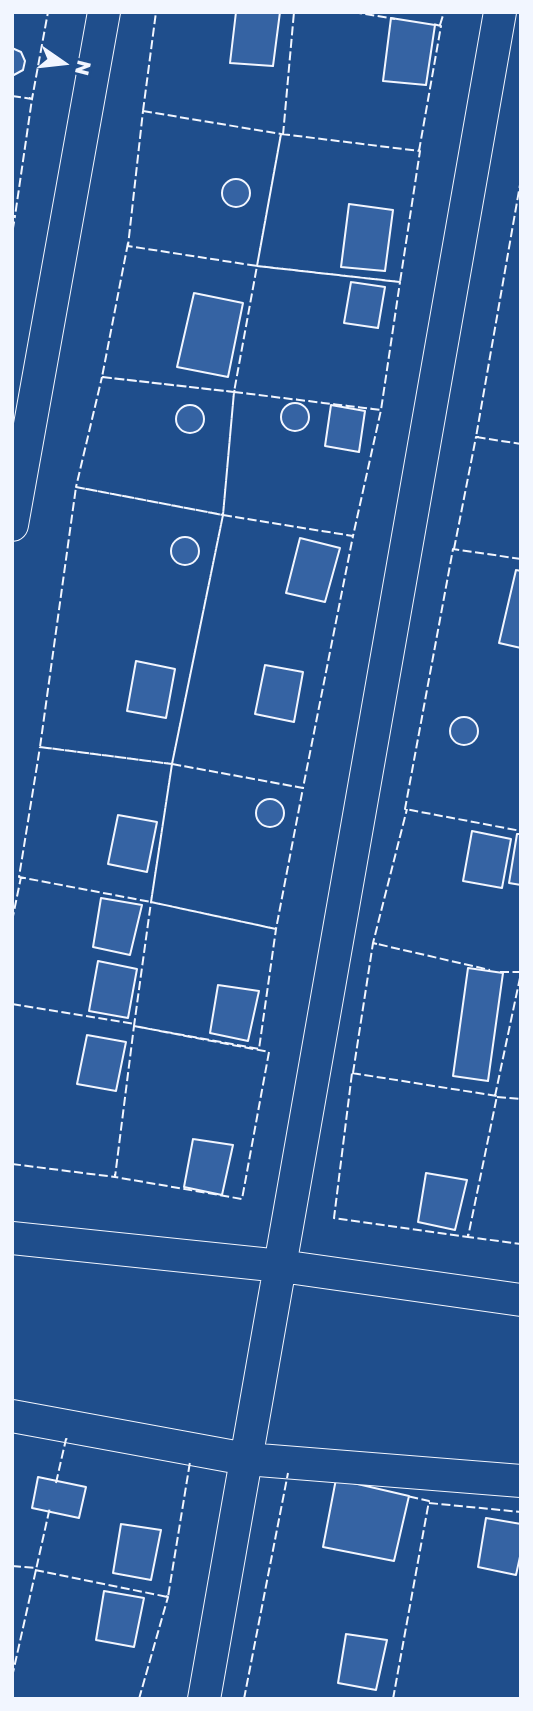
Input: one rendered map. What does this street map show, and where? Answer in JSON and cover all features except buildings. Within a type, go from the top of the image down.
[{"type":"street","points":[[12,525],[104,12]]},
{"type":"street","points":[[204,1699],[500,12]]},
{"type":"street","points":[[12,1238],[281,1266],[521,1300]]},
{"type":"street","points":[[12,1416],[246,1459],[521,1481]]},
{"type":"fence","points":[[29,98],[32,99],[48,12]]},
{"type":"fence","points":[[143,111],[156,12]]},
{"type":"fence","points":[[283,135],[294,12]]},
{"type":"fence","points":[[353,12],[395,19]]},
{"type":"fence","points":[[440,25],[444,12]]},
{"type":"fence","points":[[419,151],[441,26],[433,24]]},
{"type":"fence","points":[[12,96],[32,99],[15,216],[12,216],[15,216],[12,234]]},
{"type":"fence","points":[[143,111],[281,134],[257,266],[128,246],[143,111]]},
{"type":"fence","points":[[281,134],[420,151],[400,282],[257,266],[281,134]]},
{"type":"fence","points":[[521,179],[476,437],[521,444]]},
{"type":"fence","points":[[128,243],[102,377],[234,392],[235,389]]},
{"type":"fence","points":[[257,266],[400,282],[381,410],[234,392],[257,266]]},
{"type":"fence","points":[[102,377],[234,392],[223,515],[76,487],[102,377]]},
{"type":"fence","points":[[234,392],[381,410],[353,536],[223,515],[234,392]]},
{"type":"fence","points":[[454,549],[476,437],[479,437]]},
{"type":"fence","points":[[76,487],[223,515],[172,764],[40,747],[76,487]]},
{"type":"fence","points":[[223,515],[353,536],[303,788],[172,764],[223,515]]},
{"type":"fence","points":[[521,559],[453,549],[405,809],[521,831]]},
{"type":"fence","points":[[40,747],[172,764],[151,902],[19,877],[40,747]]},
{"type":"fence","points":[[172,764],[303,788],[276,929],[151,902],[172,764]]},
{"type":"fence","points":[[377,944],[373,943],[407,809]]},
{"type":"fence","points":[[12,921],[21,877]]},
{"type":"fence","points":[[151,902],[276,929],[259,1049],[134,1026],[151,902]]},
{"type":"fence","points":[[353,1073],[373,943],[490,970]]},
{"type":"fence","points":[[500,972],[521,972]]},
{"type":"fence","points":[[495,1096],[521,973]]},
{"type":"fence","points":[[12,1004],[135,1024]]},
{"type":"fence","points":[[134,1026],[269,1052],[242,1199],[115,1177],[134,1026]]},
{"type":"fence","points":[[352,1073],[497,1096],[468,1237],[334,1218],[352,1073]]},
{"type":"fence","points":[[497,1097],[521,1099]]},
{"type":"fence","points":[[12,1164],[115,1177],[115,1174]]},
{"type":"fence","points":[[468,1234],[468,1237],[521,1244]]},
{"type":"fence","points":[[56,1483],[66,1439],[70,1440]]},
{"type":"fence","points":[[35,1570],[168,1597],[190,1462]]},
{"type":"fence","points":[[244,1699],[288,1473]]},
{"type":"fence","points":[[393,1699],[429,1501],[407,1496]]},
{"type":"fence","points":[[429,1503],[521,1512]]},
{"type":"fence","points":[[12,1677],[50,1507]]},
{"type":"fence","points":[[12,1566],[36,1568]]},
{"type":"fence","points":[[139,1699],[168,1597],[166,1596]]},
{"type":"fence","points":[[12,1698],[19,1699]]}]
